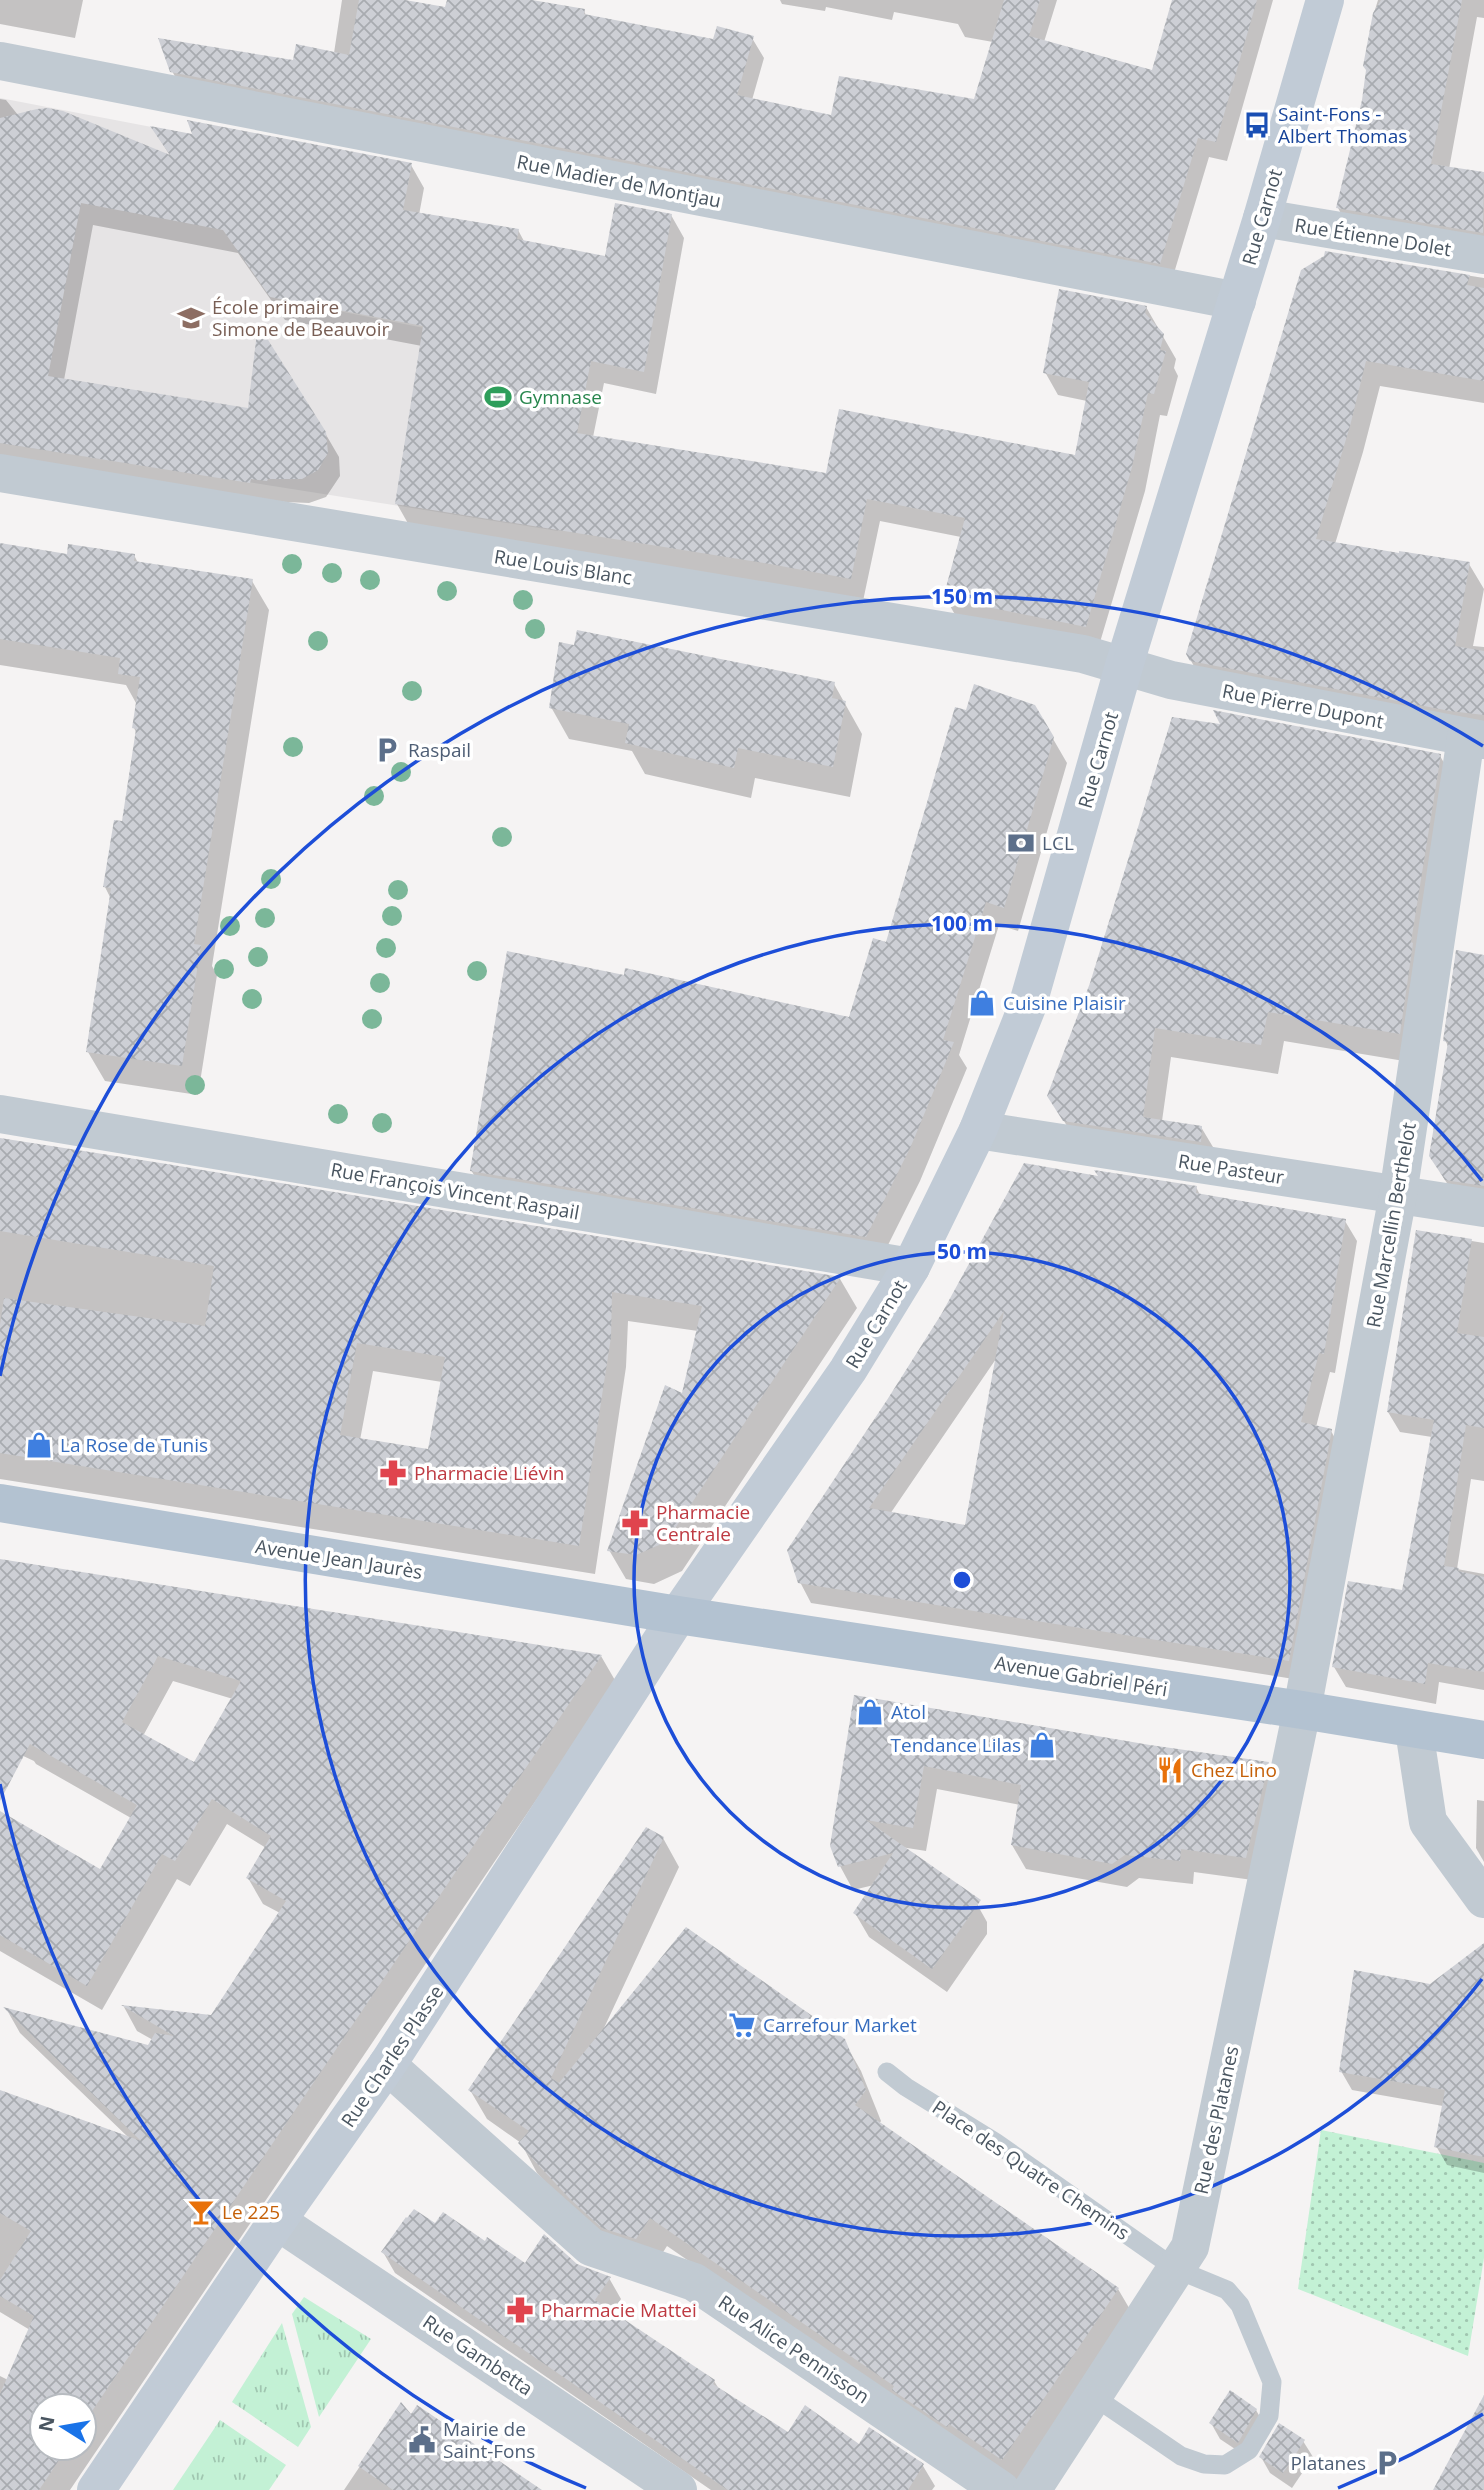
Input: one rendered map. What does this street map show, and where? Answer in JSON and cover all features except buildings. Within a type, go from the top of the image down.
[{"type":"main road","name":"Rue Carnot","points":[[678,1615],[842,1380],[911,1268],[978,1130],[1027,1007],[1124,666],[1237,301],[1325,0]]},
{"type":"main road","name":"Avenue Jean Jaurès","points":[[0,1503],[678,1615]]},
{"type":"main road","name":"Avenue Gabriel Péri","points":[[678,1615],[1484,1740]]},
{"type":"main road","name":"Rue Charles Plasse","points":[[96,2490],[277,2221],[387,2065],[678,1615]]},
{"type":"street","name":"Rue Madier de Montjau","points":[[0,61],[1237,301]]},
{"type":"street","name":"Rue Étienne Dolet","points":[[1262,218],[1484,255]]},
{"type":"street","name":"Rue Louis Blanc","points":[[0,473],[1083,654],[1124,666]]},
{"type":"street","name":"Rue Pierre Dupont","points":[[1124,666],[1171,680],[1475,739]]},
{"type":"street","name":"Rue Marcellin Berthelot","points":[[1302,1710],[1398,1195],[1475,739]]},
{"type":"street","name":"Rue François Vincent Raspail","points":[[0,1114],[911,1268]]},
{"type":"street","name":"Rue Pasteur","points":[[978,1130],[1484,1208]]},
{"type":"street","name":"Rue des Platanes","points":[[1032,2490],[1190,2247],[1302,1710]]},
{"type":"street","points":[[1414,1730],[1428,1822],[1484,1899]]},
{"type":"street","name":"Rue Alice Pennisson","points":[[387,2065],[591,2247],[694,2282],[1001,2490]]},
{"type":"street","name":"Rue Gambetta","points":[[277,2221],[678,2490]]},
{"type":"lane","name":"Place des Quatre Chemins","points":[[887,2072],[995,2143],[1176,2269]]},
{"type":"lane","points":[[1093,2396],[1181,2456],[1204,2465],[1225,2465],[1249,2450],[1269,2416],[1272,2382],[1256,2340],[1240,2305],[1227,2291],[1176,2269]]},
{"type":"shaded area","name":"École primaire Simone de Beauvoir","points":[[0,98],[303,156],[278,299],[591,361],[558,531],[0,443]]},
{"type":"green space","points":[[1321,2130],[1484,2163],[1484,2258],[1468,2356],[1298,2289]]},
{"type":"green space","points":[[304,2297],[371,2339],[319,2417],[292,2314]]},
{"type":"green space","points":[[282,2323],[311,2427],[298,2447],[232,2402]]},
{"type":"green space","points":[[220,2420],[286,2465],[269,2490],[173,2490]]},
{"type":"place","name":"Saint-Fons - Albert Thomas","points":[[1257,125]]},
{"type":"place","name":"École primaire Simone de Beauvoir","points":[[191,318]]},
{"type":"place","name":"Gymnase","points":[[498,397]]},
{"type":"place","name":"Raspail","points":[[387,750]]},
{"type":"place","name":"LCL","points":[[1021,843]]},
{"type":"place","name":"Cuisine Plaisir","points":[[982,1003]]},
{"type":"place","name":"La Rose de Tunis","points":[[39,1445]]},
{"type":"place","name":"Pharmacie Liévin","points":[[393,1473]]},
{"type":"place","name":"Pharmacie Centrale","points":[[635,1523]]},
{"type":"place","name":"Atol","points":[[870,1712]]},
{"type":"place","name":"Tendance Lilas","points":[[1042,1745]]},
{"type":"place","name":"Chez Lino","points":[[1170,1770]]},
{"type":"place","name":"Carrefour Market","points":[[742,2025]]},
{"type":"place","name":"Le 225","points":[[201,2212]]},
{"type":"place","name":"Pharmacie Mattei","points":[[520,2310]]},
{"type":"place","name":"Mairie de Saint-Fons","points":[[422,2440]]},
{"type":"place","name":"Platanes","points":[[1387,2463]]}]
